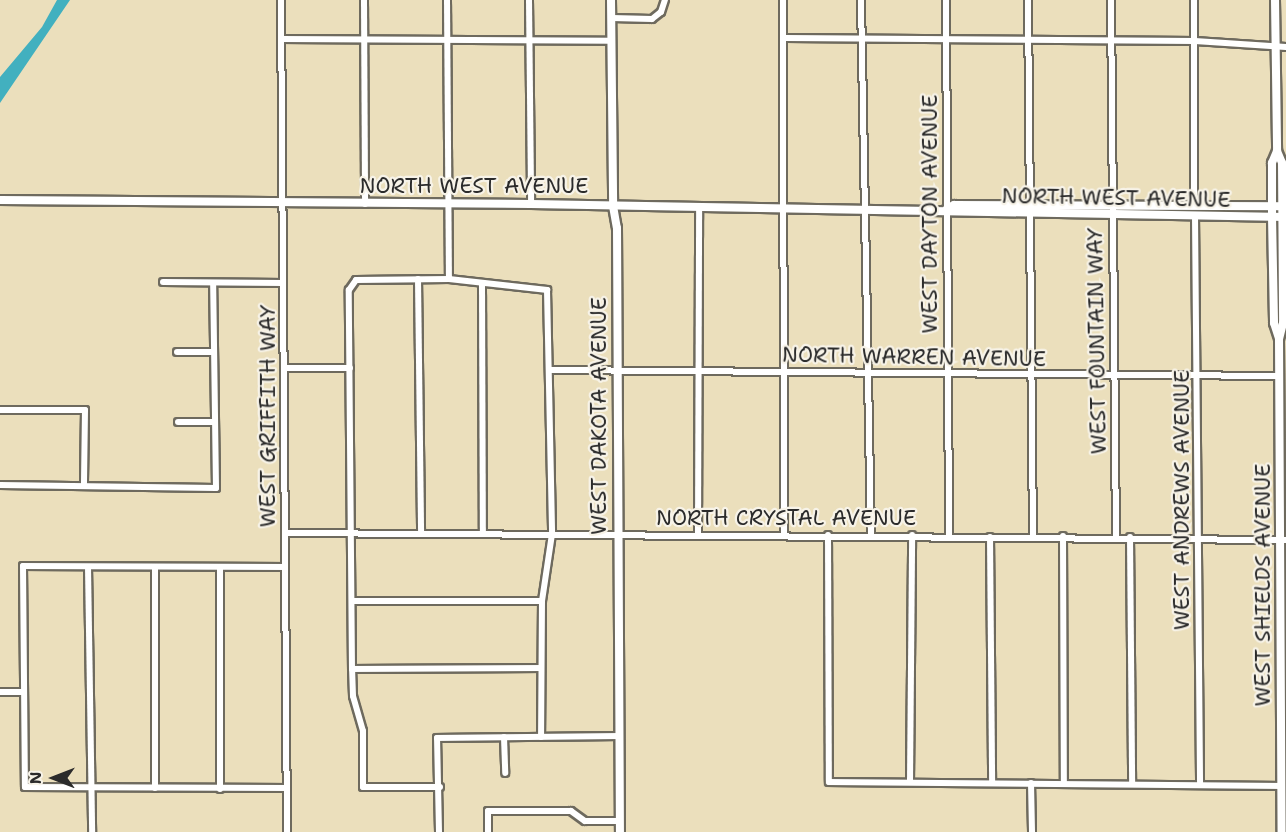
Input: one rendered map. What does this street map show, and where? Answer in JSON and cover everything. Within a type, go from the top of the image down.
[{"type":"main road","name":"WEST DAKOTA AVENUE","points":[[611,0],[613,206],[617,228],[620,832]]},
{"type":"main road","name":"WEST SHIELDS AVENUE","points":[[1275,0],[1277,151],[1282,163],[1284,206],[1284,323],[1279,339]]},
{"type":"main road","name":"WEST SHIELDS AVENUE","points":[[1277,151],[1272,163],[1272,217],[1274,323],[1279,339],[1283,540],[1282,832]]},
{"type":"main road","name":"NORTH WEST AVENUE","points":[[0,200],[947,209],[953,214],[1112,204],[1284,206]]},
{"type":"main road","name":"NORTH WEST AVENUE","points":[[1029,210],[1112,215],[1284,218]]},
{"type":"street","name":"WEST GRIFFITH WAY","points":[[281,0],[287,832]]},
{"type":"street","points":[[364,0],[365,204]]},
{"type":"street","points":[[447,0],[448,279]]},
{"type":"street","points":[[529,0],[531,204]]},
{"type":"street","points":[[612,18],[652,19],[661,12],[665,0]]},
{"type":"street","points":[[783,0],[784,535]]},
{"type":"street","points":[[861,0],[862,208],[871,534]]},
{"type":"street","name":"WEST DAYTON AVENUE","points":[[946,0],[949,536]]},
{"type":"street","points":[[1028,0],[1033,536]]},
{"type":"street","name":"WEST FOUNTAIN WAY","points":[[1111,0],[1116,537]]},
{"type":"street","points":[[1194,0],[1194,206]]},
{"type":"street","points":[[783,38],[1195,41],[1286,47]]},
{"type":"street","points":[[281,39],[612,41]]},
{"type":"street","points":[[698,534],[701,370],[699,207]]},
{"type":"street","name":"WEST ANDREWS AVENUE","points":[[1195,216],[1200,783]]},
{"type":"street","points":[[418,279],[421,532]]},
{"type":"street","points":[[440,787],[363,787],[363,731],[353,696],[352,669],[349,290],[353,282],[448,279],[482,285],[547,290],[552,534],[542,601],[542,737]]},
{"type":"street","points":[[163,282],[283,283]]},
{"type":"street","points":[[0,486],[216,488],[213,422],[213,283]]},
{"type":"street","points":[[482,285],[483,534]]},
{"type":"street","points":[[177,352],[213,352]]},
{"type":"street","points":[[284,368],[350,369]]},
{"type":"street","name":"NORTH WARREN AVENUE","points":[[549,370],[1279,376]]},
{"type":"street","points":[[0,410],[85,410],[84,485]]},
{"type":"street","points":[[178,422],[213,422]]},
{"type":"street","name":"NORTH CRYSTAL AVENUE","points":[[285,533],[871,534],[1283,540]]},
{"type":"street","points":[[828,535],[829,782],[1200,783],[1282,786]]},
{"type":"street","points":[[909,782],[912,535]]},
{"type":"street","points":[[990,537],[992,783]]},
{"type":"street","points":[[1063,537],[1064,783]]},
{"type":"street","points":[[1130,537],[1132,783]]},
{"type":"street","points":[[285,567],[23,566],[24,692],[25,787],[287,788]]},
{"type":"street","points":[[88,567],[92,832]]},
{"type":"street","points":[[155,567],[155,788]]},
{"type":"street","points":[[220,567],[220,789]]},
{"type":"street","points":[[352,601],[542,601]]},
{"type":"street","points":[[352,669],[541,668]]},
{"type":"street","points":[[0,692],[24,692]]},
{"type":"street","points":[[439,832],[440,787],[437,738],[618,736]]},
{"type":"street","points":[[504,737],[505,773]]},
{"type":"street","points":[[1031,783],[1032,832]]},
{"type":"street","points":[[488,832],[488,811],[571,811],[585,821],[620,821]]},
{"type":"water","points":[[57,0],[70,0],[0,103],[0,77],[42,27]]}]
